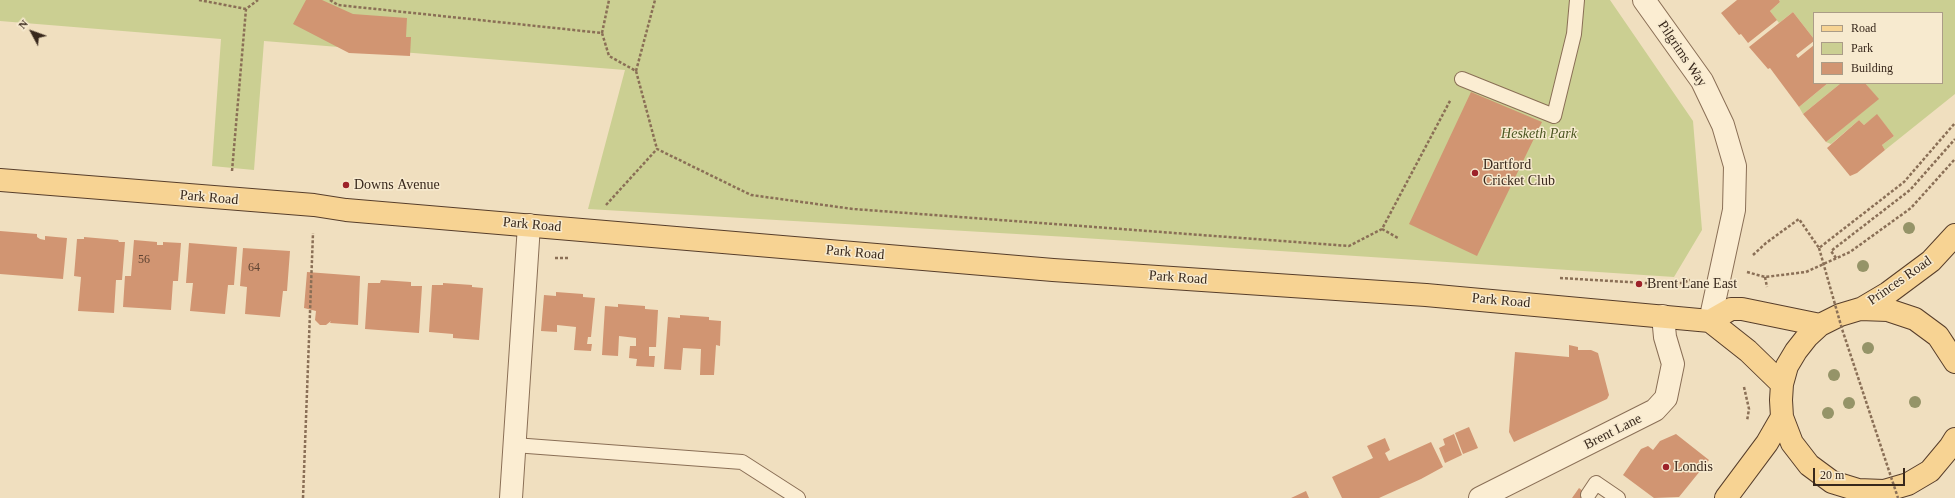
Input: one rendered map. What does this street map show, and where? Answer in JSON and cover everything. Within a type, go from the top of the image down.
[{"type":"main road","name":"Park Road","points":[[0,180],[230,200],[314,205],[346,210],[1053,270],[1419,294],[1710,321]]},
{"type":"main road","name":"Princes Road","points":[[1860,309],[1888,293],[1931,261],[1955,235]]},
{"type":"main road","points":[[1782,384],[1748,352],[1710,321],[1731,309],[1742,309],[1820,325]]},
{"type":"main road","points":[[1955,359],[1938,336],[1915,319],[1888,310],[1860,309],[1840,315],[1820,325],[1807,336],[1787,366],[1782,384],[1782,416],[1792,443],[1808,466],[1850,494],[1884,491],[1908,484],[1930,471],[1950,448],[1955,439]]},
{"type":"main road","points":[[1726,498],[1767,443],[1782,416]]},
{"type":"street","name":"Pilgrims Way","points":[[1644,0],[1702,81],[1723,125],[1735,166],[1734,210],[1710,321]]},
{"type":"street","points":[[511,498],[529,225]]},
{"type":"street","name":"Brent Lane","points":[[1480,498],[1655,410],[1666,398],[1673,364],[1665,337],[1664,316]]},
{"type":"lane","points":[[1462,79],[1554,116],[1574,34],[1577,0]]},
{"type":"lane","points":[[514,445],[742,462],[798,498]]},
{"type":"lane","points":[[1588,495],[1596,483],[1618,498]]},
{"type":"path","points":[[199,0],[246,9],[258,0]]},
{"type":"path","points":[[330,0],[338,5],[602,33]]},
{"type":"path","points":[[609,0],[602,33],[609,56],[636,72]]},
{"type":"path","points":[[654,0],[636,72],[657,149],[751,195],[853,209],[1349,246],[1382,229],[1462,79]]},
{"type":"path","points":[[230,200],[246,9]]},
{"type":"path","points":[[1819,248],[1904,182],[1955,123]]},
{"type":"path","points":[[1836,258],[1831,251],[1910,190],[1955,139]]},
{"type":"path","points":[[578,229],[604,207],[657,149]]},
{"type":"path","points":[[1742,270],[1765,278],[1806,272],[1850,252],[1911,208],[1955,159]]},
{"type":"path","points":[[303,498],[314,205]]},
{"type":"path","points":[[1766,243],[1798,219],[1819,248],[1842,329],[1898,498]]},
{"type":"path","points":[[1382,229],[1398,238]]},
{"type":"path","points":[[1552,278],[1662,284],[1682,283],[1692,280]]},
{"type":"path","points":[[1741,380],[1749,409],[1746,427]]},
{"type":"green space","name":"Hesketh Park","points":[[0,0],[1610,0],[1693,121],[1702,230],[1674,277],[1068,237],[588,209],[625,70],[264,41],[254,170],[212,166],[221,39],[0,21]]},
{"type":"green space","points":[[1779,0],[1955,0],[1955,94],[1885,150],[1882,145],[1894,136],[1877,115],[1864,125],[1859,120],[1831,144],[1826,142],[1878,99],[1866,84],[1943,84],[1943,12],[1813,12],[1813,38],[1793,12],[1779,23],[1770,11],[1780,2]]},
{"type":"green space","points":[[1827,84],[1840,84],[1803,114],[1799,107]]},
{"type":"building","points":[[306,0],[322,0],[353,14],[407,18],[406,37],[411,37],[410,56],[349,53],[293,24]]},
{"type":"building","points":[[1737,0],[1779,0],[1780,2],[1770,11],[1777,20],[1748,43],[1741,34],[1739,35],[1721,13]]},
{"type":"building","points":[[1793,12],[1813,38],[1813,42],[1796,55],[1798,58],[1813,46],[1813,84],[1827,84],[1799,107],[1770,68],[1768,69],[1749,47]]},
{"type":"building","points":[[1840,84],[1866,84],[1879,99],[1826,142],[1803,114]]},
{"type":"building","name":"Dartford Cricket Club","points":[[1471,92],[1542,122],[1477,256],[1409,224]]},
{"type":"building","points":[[1877,114],[1894,136],[1882,145],[1885,150],[1857,173],[1850,176],[1827,148],[1859,120],[1864,125]]},
{"type":"building","points":[[0,231],[37,234],[37,237],[45,240],[45,236],[67,238],[63,279],[0,274]]},
{"type":"building","points":[[84,237],[125,242],[122,280],[116,280],[114,313],[78,311],[81,277],[74,276],[77,239],[84,239]]},
{"type":"building","points":[[134,240],[157,242],[157,245],[163,245],[163,242],[181,243],[178,281],[173,281],[171,310],[123,307],[125,276],[131,276]]},
{"type":"building","points":[[189,243],[237,247],[234,285],[228,285],[225,314],[190,311],[193,283],[186,283]]},
{"type":"building","points":[[243,248],[290,251],[287,291],[283,291],[280,317],[245,314],[247,287],[240,286]]},
{"type":"building","points":[[307,272],[360,276],[358,325],[330,323],[331,321],[326,325],[320,325],[315,320],[316,311],[304,308]]},
{"type":"building","points":[[381,280],[411,282],[411,286],[422,286],[419,333],[365,329],[368,283],[380,283]]},
{"type":"building","points":[[443,283],[472,285],[472,287],[483,288],[479,340],[453,338],[453,334],[429,332],[432,285],[443,285]]},
{"type":"building","points":[[556,292],[583,294],[583,297],[595,298],[591,337],[588,337],[587,344],[592,344],[591,351],[574,350],[576,327],[557,325],[557,332],[541,331],[544,295],[556,296]]},
{"type":"building","points":[[618,304],[645,306],[645,309],[658,310],[656,347],[649,347],[649,356],[655,356],[654,367],[636,366],[637,359],[629,358],[630,346],[636,346],[636,338],[619,336],[618,356],[602,355],[605,306],[618,307]]},
{"type":"building","points":[[680,315],[709,317],[709,320],[721,321],[720,346],[716,345],[714,375],[700,375],[701,349],[683,348],[681,370],[664,369],[668,317],[680,318]]},
{"type":"building","points":[[1569,345],[1578,347],[1578,350],[1591,350],[1598,353],[1609,395],[1607,399],[1514,442],[1509,432],[1515,352],[1569,357]]},
{"type":"building","points":[[1469,427],[1478,448],[1463,454],[1455,433]]},
{"type":"building","points":[[1454,434],[1462,455],[1445,463],[1439,448],[1445,445],[1443,439]]},
{"type":"building","name":"Londis","points":[[1676,434],[1709,460],[1679,497],[1654,498],[1623,475],[1641,449],[1648,446],[1653,450],[1660,441]]},
{"type":"building","points":[[1385,438],[1390,450],[1385,453],[1389,461],[1431,442],[1443,467],[1421,479],[1379,498],[1342,498],[1332,477],[1373,458],[1367,446]]},
{"type":"building","points":[[1579,488],[1592,498],[1572,498]]},
{"type":"building","points":[[1306,491],[1309,498],[1291,498]]},
{"type":"place","name":"Dartford Cricket Club","points":[[1475,173]]},
{"type":"place","name":"Downs Avenue","points":[[346,185]]},
{"type":"place","name":"Brent Lane East","points":[[1639,284]]},
{"type":"place","name":"Londis","points":[[1666,467]]}]
